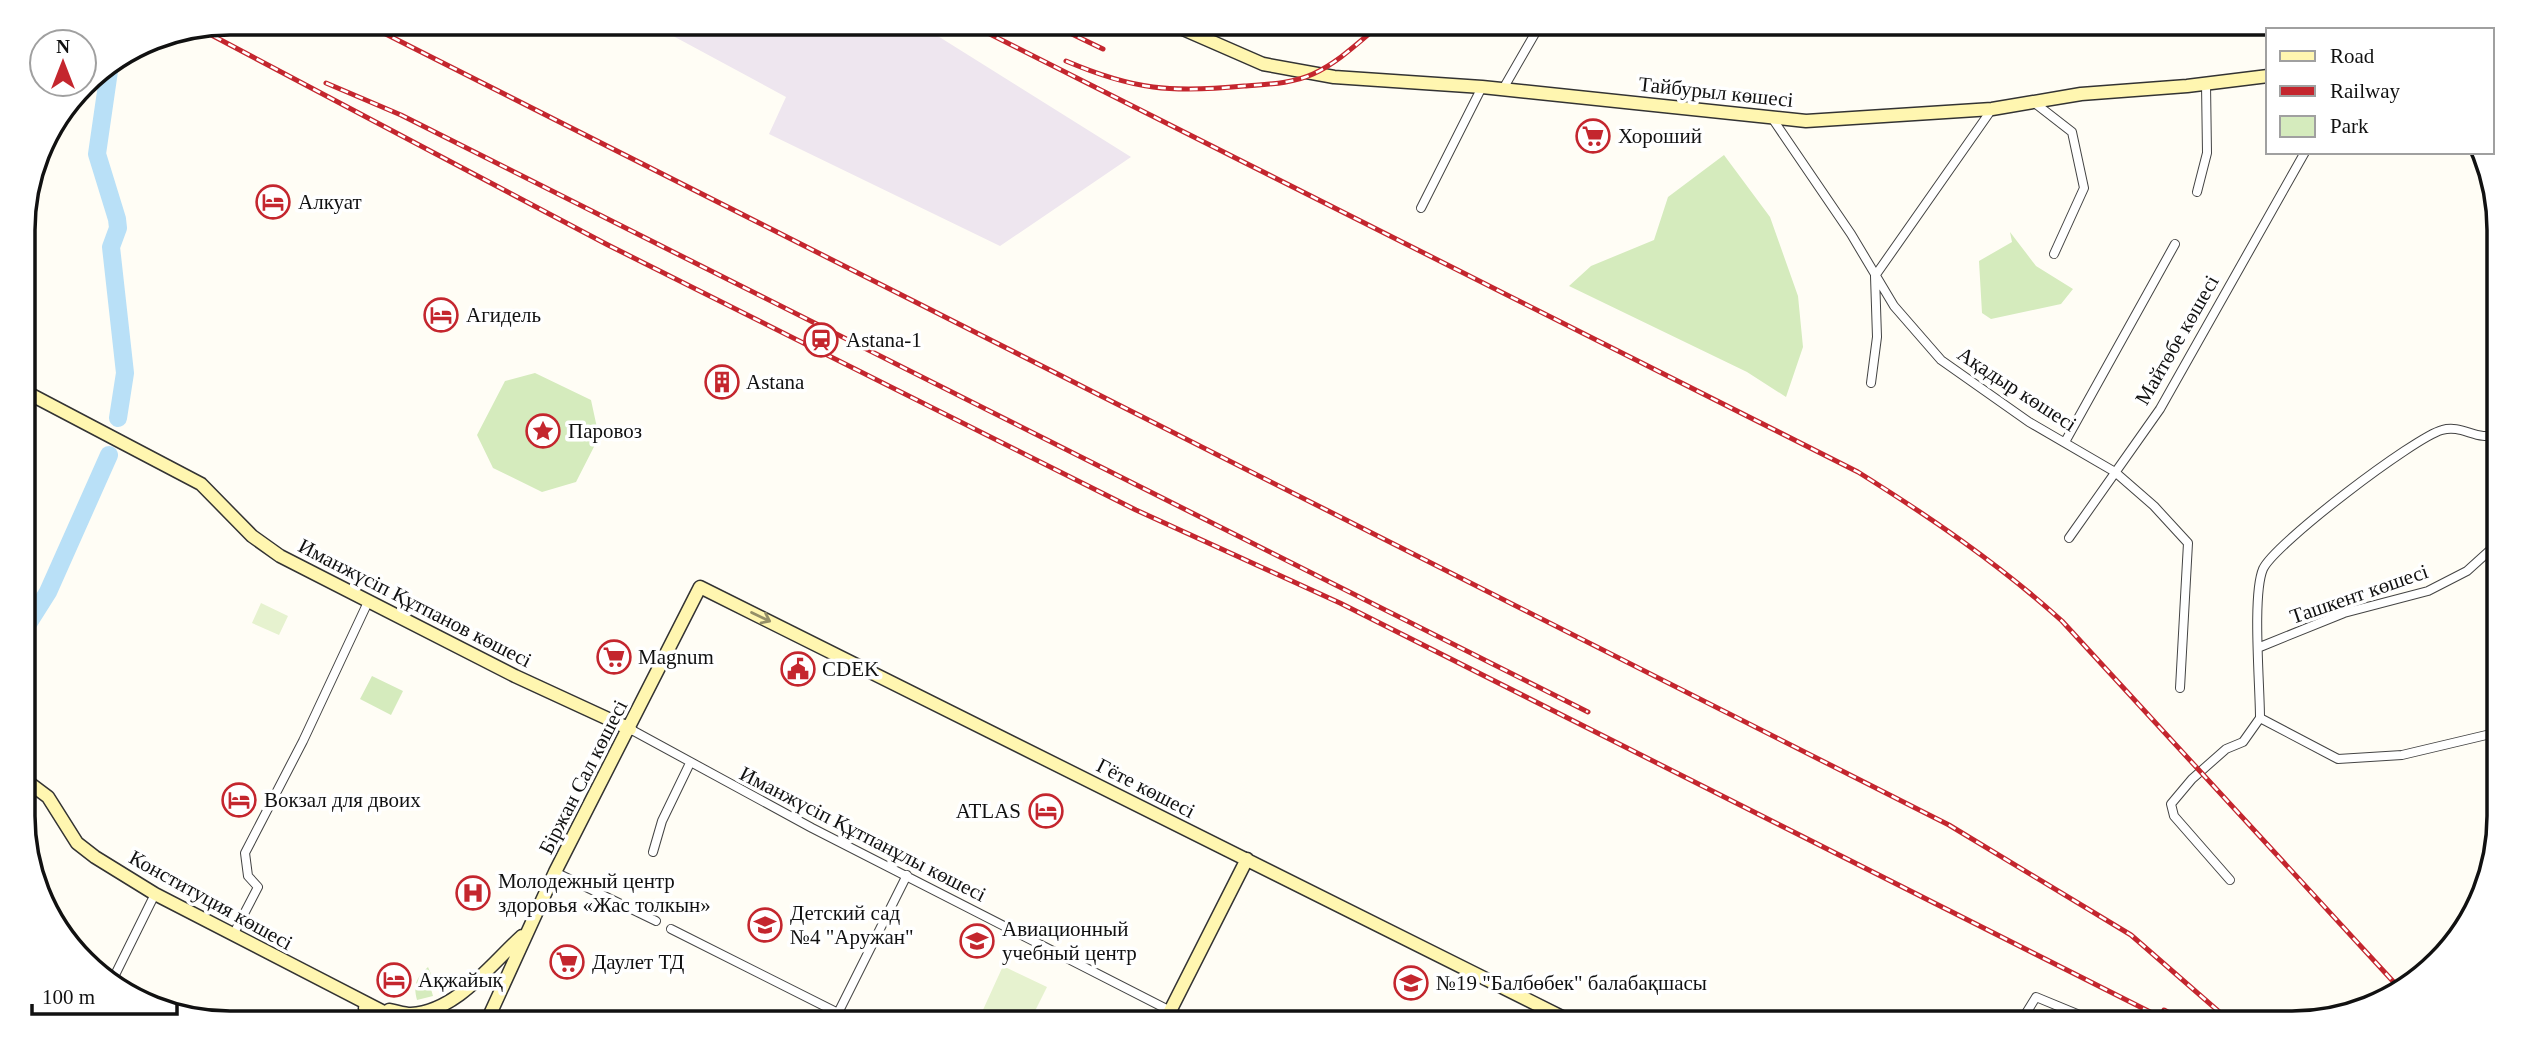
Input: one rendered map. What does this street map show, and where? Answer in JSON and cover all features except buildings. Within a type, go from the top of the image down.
[{"type":"main road","name":"Тайбурыл көшесі","points":[[1197,35],[1263,64],[1334,77],[1482,87],[1807,121],[1992,109],[2036,104],[2081,94],[2266,76]]},
{"type":"main road","name":"Иманжүсіп Құтпанов көшесі","points":[[35,397],[201,484],[264,546],[368,602],[630,729]]},
{"type":"main road","name":"Гёте көшесі","points":[[700,587],[1550,1011]]},
{"type":"main road","name":"Біржан Сал көшесі","points":[[491,1011],[555,872],[700,587]]},
{"type":"main road","name":"Конституция көшесі","points":[[35,787],[48,797],[77,843],[155,894],[382,1011]]},
{"type":"main road","points":[[1170,1011],[1247,859]]},
{"type":"main road","points":[[423,1011],[442,1006],[459,995],[527,931]]},
{"type":"main road","points":[[355,998],[369,1011]]},
{"type":"main road","points":[[372,1006],[396,1011]]},
{"type":"street","points":[[1503,89],[1534,35]]},
{"type":"street","points":[[2197,192],[2207,153],[2206,84]]},
{"type":"street","points":[[1421,208],[1482,87]]},
{"type":"street","points":[[2036,104],[2072,132],[2084,188],[2054,254]]},
{"type":"street","points":[[1871,383],[1877,337],[1875,276],[1992,109]]},
{"type":"street","name":"Ақадыр көшесі","points":[[1772,118],[1912,330],[1941,360],[2029,422],[2115,472],[2154,506],[2188,543],[2180,688]]},
{"type":"street","name":"Майтөбе көшесі","points":[[2069,538],[2160,408],[2304,154]]},
{"type":"street","points":[[2066,442],[2175,244]]},
{"type":"street","points":[[2230,880],[2174,816],[2171,804],[2192,779],[2226,749],[2244,742],[2260,718],[2258,621],[2264,566],[2297,533],[2361,481],[2439,430],[2456,427],[2480,437],[2487,436]]},
{"type":"street","name":"Ташкент көшесі","points":[[2260,647],[2344,613],[2428,591],[2467,571],[2487,553]]},
{"type":"street","points":[[233,935],[258,887],[248,876],[245,853],[368,602]]},
{"type":"street","points":[[2260,718],[2338,759],[2402,755],[2487,735]]},
{"type":"street","name":"Иманжүсіп Құтпанұлы көшесі","points":[[630,729],[690,763],[907,875],[1156,1011]]},
{"type":"street","points":[[653,852],[662,821],[690,763]]},
{"type":"street","points":[[555,872],[656,921]]},
{"type":"street","points":[[839,1011],[907,875]]},
{"type":"street","points":[[116,974],[155,894]]},
{"type":"street","points":[[671,929],[834,1011]]},
{"type":"street","points":[[2028,1011],[2036,997],[2070,1011]]},
{"type":"shaded area","points":[[671,35],[936,35],[1131,157],[1000,246],[769,134],[786,97]]},
{"type":"green space","points":[[1724,155],[1770,217],[1798,296],[1803,347],[1786,397],[1747,372],[1569,286],[1591,266],[1654,240],[1668,197]]},
{"type":"green space","points":[[2010,232],[2036,266],[2073,289],[2061,304],[1991,319],[1982,313],[1979,261],[2012,242]]},
{"type":"green space","points":[[535,373],[591,400],[599,437],[576,482],[542,492],[493,468],[477,435],[505,381]]},
{"type":"green space","points":[[261,603],[288,616],[279,635],[252,623]]},
{"type":"green space","points":[[372,676],[403,691],[391,715],[360,699]]},
{"type":"green space","points":[[1003,966],[1047,987],[1035,1011],[982,1011]]},
{"type":"green space","points":[[428,967],[433,979],[429,982],[433,996],[417,1000],[416,982]]},
{"type":"waterway","points":[[108,78],[97,154],[118,228],[111,247],[125,373],[118,418]]},
{"type":"waterway","points":[[35,613],[48,592],[109,455]]},
{"type":"railway","points":[[388,35],[1949,825],[2131,935],[2218,1011]]},
{"type":"railway","points":[[992,35],[1858,472],[1938,524],[2014,580],[2062,621],[2394,982]]},
{"type":"railway","points":[[1074,35],[1103,49]]},
{"type":"railway","points":[[1066,61],[1112,78],[1153,87],[1195,89],[1279,83],[1296,80],[1323,69],[1368,35]]},
{"type":"railway","points":[[214,36],[608,245],[1136,510],[1340,603],[2148,1011]]},
{"type":"railway","points":[[326,83],[401,115],[1588,712]]},
{"type":"place","name":"Хороший","points":[[1593,136]]},
{"type":"place","name":"Алкуат","points":[[273,202]]},
{"type":"place","name":"Агидель","points":[[441,315]]},
{"type":"place","name":"Astana-1","points":[[821,340]]},
{"type":"place","name":"Astana","points":[[722,382]]},
{"type":"place","name":"Паровоз","points":[[543,431]]},
{"type":"place","name":"Magnum","points":[[614,657]]},
{"type":"place","name":"CDEK","points":[[798,669]]},
{"type":"place","name":"Вокзал для двоих","points":[[239,800]]},
{"type":"place","name":"ATLAS","points":[[1046,811]]},
{"type":"place","name":"Молодежный центр здоровья «Жас толкын»","points":[[473,893]]},
{"type":"place","name":"Детский сад №4 \"Аружан\"","points":[[765,925]]},
{"type":"place","name":"Авиационный учебный центр","points":[[977,941]]},
{"type":"place","name":"Даулет ТД","points":[[567,962]]},
{"type":"place","name":"Ақжайық","points":[[394,980]]},
{"type":"place","name":"№19 \"Балбөбек\" балабақшасы","points":[[1411,983]]}]
